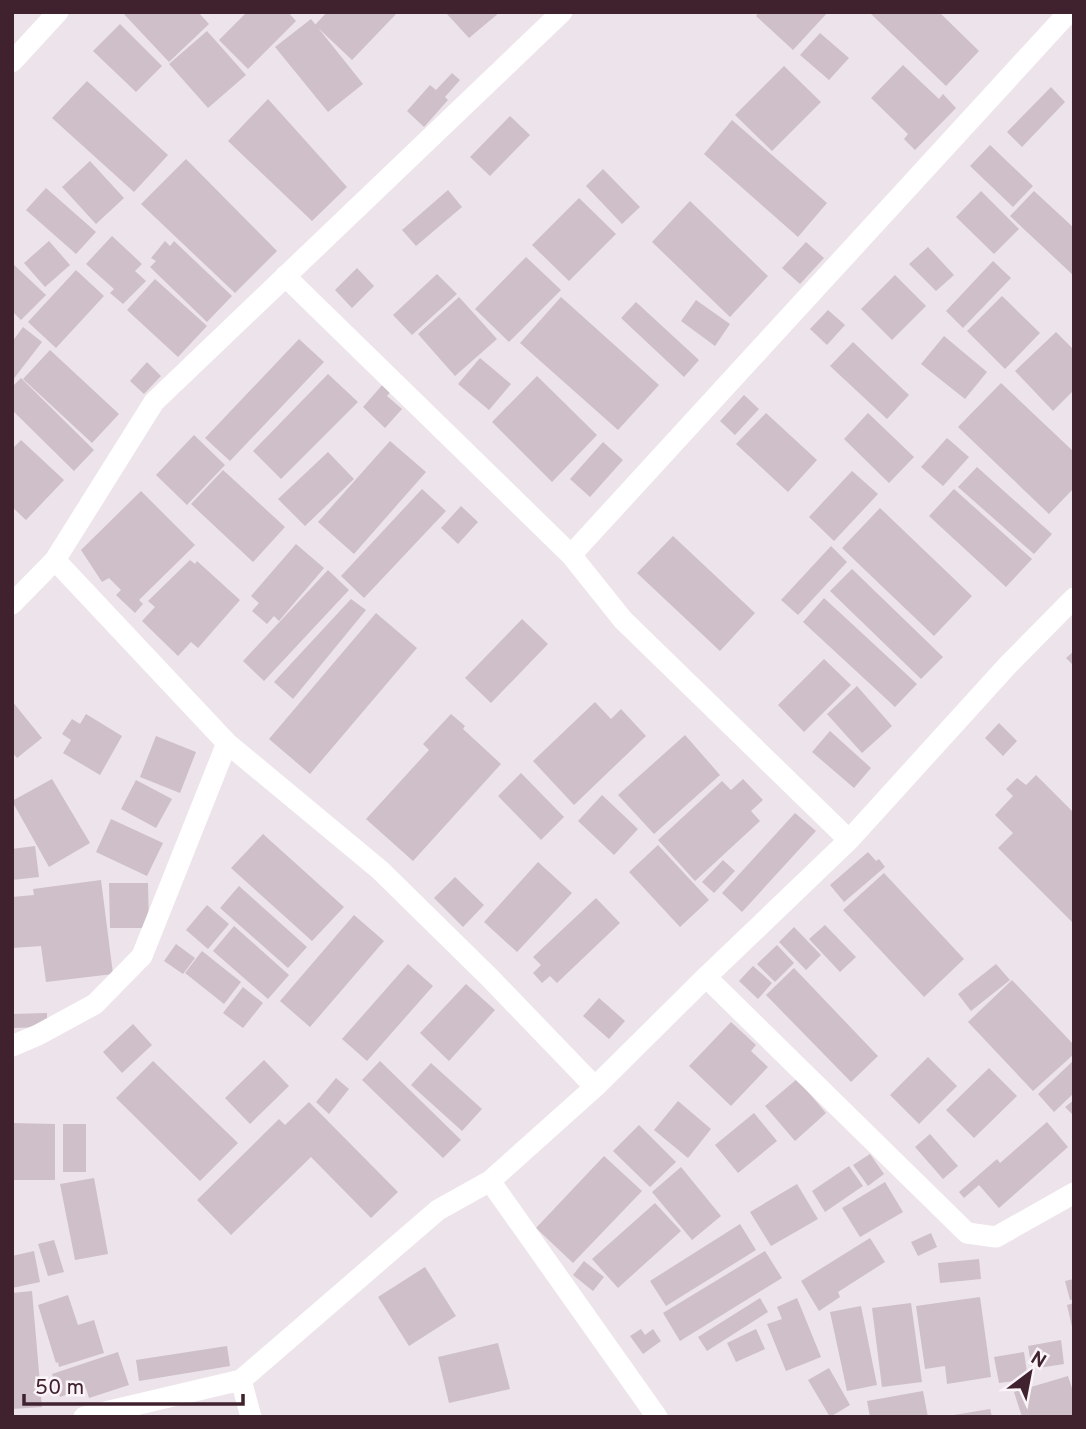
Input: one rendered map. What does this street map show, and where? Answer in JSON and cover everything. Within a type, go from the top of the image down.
[{"type":"street","points":[[12,62],[58,12]]},
{"type":"street","points":[[12,604],[55,560],[154,402],[562,12]]},
{"type":"street","points":[[571,555],[1069,12]]},
{"type":"street","points":[[285,276],[571,555],[623,620],[849,840]]},
{"type":"street","points":[[55,560],[227,743],[380,870],[489,977],[595,1087]]},
{"type":"street","points":[[84,1417],[241,1380],[438,1210],[490,1181],[595,1087],[849,840],[1007,666],[1074,598]]},
{"type":"street","points":[[12,1046],[95,1004],[142,956],[227,743]]},
{"type":"street","points":[[706,977],[967,1233],[996,1237],[1074,1193]]},
{"type":"street","points":[[490,1181],[657,1417]]},
{"type":"street","points":[[241,1380],[251,1417]]},
{"type":"building","points":[[122,12],[198,12],[209,24],[169,62]]},
{"type":"building","points":[[247,12],[288,12],[296,21],[248,69],[219,40]]},
{"type":"building","points":[[327,12],[398,12],[352,60],[315,25]]},
{"type":"building","points":[[500,12],[469,38],[447,14]]},
{"type":"building","points":[[759,12],[828,12],[793,50],[756,16]]},
{"type":"building","points":[[869,12],[939,12],[979,51],[946,86]]},
{"type":"building","points":[[311,19],[363,84],[328,112],[275,47]]},
{"type":"building","points":[[120,24],[162,66],[136,92],[93,51]]},
{"type":"building","points":[[207,31],[246,75],[208,108],[169,64]]},
{"type":"building","points":[[820,33],[849,58],[829,80],[800,55]]},
{"type":"building","points":[[903,65],[939,99],[943,94],[956,108],[915,150],[904,139],[908,134],[871,98]]},
{"type":"building","points":[[784,66],[821,102],[772,151],[735,115]]},
{"type":"building","points":[[452,73],[460,80],[445,97],[448,100],[424,127],[407,111],[430,85],[436,90]]},
{"type":"building","points":[[87,81],[168,155],[134,192],[52,118]]},
{"type":"building","points":[[1051,87],[1065,102],[1022,147],[1007,132]]},
{"type":"building","points":[[268,99],[347,187],[312,221],[228,141]]},
{"type":"building","points":[[510,116],[530,135],[490,176],[470,157]]},
{"type":"building","points":[[732,120],[827,203],[798,237],[704,154]]},
{"type":"building","points":[[990,145],[1033,186],[1013,207],[970,166]]},
{"type":"building","points":[[186,159],[277,251],[235,293],[141,204]]},
{"type":"building","points":[[90,161],[124,198],[96,224],[62,187]]},
{"type":"building","points":[[603,169],[640,207],[622,224],[586,186]]},
{"type":"building","points":[[46,188],[96,232],[76,254],[26,210]]},
{"type":"building","points":[[448,190],[462,207],[416,246],[402,230]]},
{"type":"building","points":[[981,191],[1019,229],[994,254],[956,217]]},
{"type":"building","points":[[1034,191],[1074,228],[1074,276],[1010,216]]},
{"type":"building","points":[[579,198],[616,234],[569,281],[532,245]]},
{"type":"building","points":[[690,201],[768,276],[730,317],[652,242]]},
{"type":"building","points":[[112,236],[142,264],[135,271],[146,281],[123,304],[110,293],[114,289],[86,264]]},
{"type":"building","points":[[49,241],[70,265],[45,287],[24,263]]},
{"type":"building","points":[[165,241],[170,246],[174,241],[232,296],[207,322],[150,267],[156,261],[151,258]]},
{"type":"building","points":[[806,242],[824,258],[800,284],[782,268]]},
{"type":"building","points":[[928,247],[954,275],[936,291],[909,264]]},
{"type":"building","points":[[526,257],[561,290],[509,342],[475,309]]},
{"type":"building","points":[[993,261],[1011,278],[963,328],[946,311]]},
{"type":"building","points":[[12,263],[46,295],[21,320],[12,311]]},
{"type":"building","points":[[357,268],[374,286],[352,308],[335,290]]},
{"type":"building","points":[[76,270],[104,296],[56,348],[28,322]]},
{"type":"building","points":[[437,274],[457,294],[412,335],[393,315]]},
{"type":"building","points":[[895,275],[926,306],[892,340],[861,309]]},
{"type":"building","points":[[155,279],[207,326],[178,357],[127,310]]},
{"type":"building","points":[[1002,296],[1040,333],[1005,369],[967,331]]},
{"type":"building","points":[[459,297],[497,339],[455,376],[418,334]]},
{"type":"building","points":[[561,297],[659,385],[618,430],[520,343]]},
{"type":"building","points":[[696,300],[730,324],[715,346],[681,321]]},
{"type":"building","points":[[636,302],[699,360],[684,377],[621,318]]},
{"type":"building","points":[[828,310],[845,325],[827,345],[810,329]]},
{"type":"building","points":[[23,327],[42,342],[12,381],[12,342]]},
{"type":"building","points":[[1056,332],[1074,350],[1074,390],[1053,411],[1015,371]]},
{"type":"building","points":[[944,336],[987,372],[965,399],[921,364]]},
{"type":"building","points":[[299,339],[324,362],[230,461],[205,438]]},
{"type":"building","points":[[853,342],[909,395],[887,419],[830,366]]},
{"type":"building","points":[[50,350],[119,414],[92,443],[23,379]]},
{"type":"building","points":[[480,358],[511,384],[489,410],[458,384]]},
{"type":"building","points":[[147,362],[161,376],[144,394],[130,381]]},
{"type":"building","points":[[328,374],[358,402],[281,479],[253,451]]},
{"type":"building","points":[[537,376],[597,435],[552,482],[492,422]]},
{"type":"building","points":[[21,378],[94,450],[74,471],[12,410],[12,387]]},
{"type":"building","points":[[384,383],[392,390],[387,396],[402,409],[385,428],[363,407]]},
{"type":"building","points":[[1001,383],[1074,452],[1074,488],[1049,514],[958,427]]},
{"type":"building","points":[[744,395],[759,409],[735,435],[720,421]]},
{"type":"building","points":[[766,413],[817,460],[788,492],[736,444]]},
{"type":"building","points":[[868,413],[914,457],[889,483],[844,439]]},
{"type":"building","points":[[194,435],[225,465],[187,505],[156,475]]},
{"type":"building","points":[[947,438],[969,457],[943,486],[921,467]]},
{"type":"building","points":[[21,440],[64,480],[26,520],[12,507],[12,449]]},
{"type":"building","points":[[390,441],[426,472],[354,554],[318,522]]},
{"type":"building","points":[[603,442],[623,460],[590,497],[570,479]]},
{"type":"building","points":[[328,452],[354,479],[305,526],[278,499]]},
{"type":"building","points":[[977,467],[1052,534],[1034,554],[958,487]]},
{"type":"building","points":[[223,470],[285,527],[253,562],[191,504]]},
{"type":"building","points":[[852,471],[878,494],[834,541],[809,517]]},
{"type":"building","points":[[422,489],[446,511],[364,598],[341,576]]},
{"type":"building","points":[[954,489],[1032,559],[1006,587],[929,516]]},
{"type":"building","points":[[141,491],[195,545],[139,600],[143,604],[135,613],[116,595],[121,590],[109,578],[102,582],[81,550]]},
{"type":"building","points":[[461,506],[478,522],[458,544],[441,528]]},
{"type":"building","points":[[880,508],[972,596],[934,636],[842,548]]},
{"type":"building","points":[[673,536],[755,613],[720,651],[637,573]]},
{"type":"building","points":[[296,544],[324,568],[279,621],[274,616],[267,624],[252,611],[259,603],[251,596]]},
{"type":"building","points":[[831,546],[847,562],[798,615],[781,600]]},
{"type":"building","points":[[190,560],[195,564],[197,561],[240,600],[198,648],[191,642],[178,656],[142,621],[155,607],[148,601]]},
{"type":"building","points":[[852,569],[943,657],[921,679],[830,591]]},
{"type":"building","points":[[328,570],[349,590],[264,681],[243,661]]},
{"type":"building","points":[[824,598],[917,684],[895,707],[803,622]]},
{"type":"building","points":[[351,599],[366,610],[293,699],[274,682]]},
{"type":"building","points":[[376,613],[417,648],[310,774],[269,739]]},
{"type":"building","points":[[522,619],[548,644],[491,703],[465,678]]},
{"type":"building","points":[[1074,651],[1074,666],[1066,658]]},
{"type":"building","points":[[824,659],[851,685],[804,732],[778,705]]},
{"type":"building","points":[[857,686],[892,726],[862,753],[827,714]]},
{"type":"building","points":[[12,701],[42,738],[17,758],[12,752]]},
{"type":"building","points":[[595,702],[611,719],[621,709],[646,736],[574,805],[533,761]]},
{"type":"building","points":[[86,714],[122,736],[100,775],[63,753],[71,740],[62,734],[72,719],[80,724]]},
{"type":"building","points":[[451,714],[465,726],[463,729],[501,764],[413,861],[366,819],[429,750],[423,744]]},
{"type":"building","points":[[999,723],[1017,741],[1003,756],[985,738]]},
{"type":"building","points":[[830,731],[871,768],[854,788],[812,752]]},
{"type":"building","points":[[685,735],[720,775],[654,834],[618,795]]},
{"type":"building","points":[[156,736],[196,752],[180,793],[140,777]]},
{"type":"building","points":[[521,773],[564,817],[541,840],[498,796]]},
{"type":"building","points":[[1036,775],[1074,813],[1074,924],[998,848],[1013,833],[995,815],[1013,796],[1006,789],[1017,778],[1026,785]]},
{"type":"building","points":[[52,779],[90,843],[49,867],[12,801]]},
{"type":"building","points":[[743,779],[763,800],[751,811],[760,821],[695,881],[658,840],[722,781],[731,790]]},
{"type":"building","points":[[136,780],[172,799],[156,828],[121,809]]},
{"type":"building","points":[[602,795],[638,829],[614,855],[578,821]]},
{"type":"building","points":[[795,813],[816,831],[742,912],[722,893]]},
{"type":"building","points":[[111,819],[163,843],[147,876],[96,852]]},
{"type":"building","points":[[263,834],[344,907],[312,941],[231,868]]},
{"type":"building","points":[[658,845],[709,900],[680,927],[629,872]]},
{"type":"building","points":[[35,846],[39,877],[12,880],[12,849]]},
{"type":"building","points":[[868,852],[885,867],[844,902],[830,885]]},
{"type":"building","points":[[723,860],[735,871],[714,893],[702,882]]},
{"type":"building","points":[[538,862],[572,893],[517,952],[484,922]]},
{"type":"building","points":[[884,873],[964,959],[924,997],[843,910]]},
{"type":"building","points":[[455,877],[484,905],[463,927],[434,898]]},
{"type":"building","points":[[101,880],[113,974],[46,982],[41,946],[12,948],[12,897],[34,895],[33,889]]},
{"type":"building","points":[[109,883],[148,883],[149,928],[110,928]]},
{"type":"building","points":[[239,886],[307,947],[288,968],[220,908]]},
{"type":"building","points":[[596,898],[620,923],[557,983],[550,976],[542,983],[533,973],[541,965],[533,957]]},
{"type":"building","points":[[207,905],[229,924],[208,949],[186,930]]},
{"type":"building","points":[[354,915],[384,941],[310,1027],[280,1001]]},
{"type":"building","points":[[825,925],[856,957],[840,972],[809,939]]},
{"type":"building","points":[[234,926],[289,975],[268,999],[213,951]]},
{"type":"building","points":[[794,927],[821,955],[806,970],[779,942]]},
{"type":"building","points":[[176,944],[195,958],[183,974],[164,961]]},
{"type":"building","points":[[777,945],[794,963],[775,982],[757,964]]},
{"type":"building","points":[[202,951],[241,982],[224,1004],[185,973]]},
{"type":"building","points":[[408,964],[433,986],[367,1061],[342,1039]]},
{"type":"building","points":[[996,964],[1010,980],[971,1011],[958,994]]},
{"type":"building","points":[[753,966],[772,983],[758,999],[739,981]]},
{"type":"building","points":[[794,968],[878,1056],[851,1082],[766,995]]},
{"type":"building","points":[[1012,980],[1074,1045],[1074,1054],[1033,1091],[968,1022]]},
{"type":"building","points":[[466,984],[495,1010],[449,1061],[420,1033]]},
{"type":"building","points":[[243,987],[263,1003],[243,1028],[223,1013]]},
{"type":"building","points":[[599,998],[625,1021],[609,1039],[583,1016]]},
{"type":"building","points":[[47,1013],[47,1027],[12,1028],[12,1014]]},
{"type":"building","points":[[731,1022],[756,1045],[751,1051],[768,1067],[731,1106],[689,1066]]},
{"type":"building","points":[[133,1024],[152,1045],[122,1073],[103,1052]]},
{"type":"building","points":[[928,1057],[957,1086],[919,1124],[890,1095]]},
{"type":"building","points":[[264,1060],[289,1086],[250,1124],[225,1098]]},
{"type":"building","points":[[1074,1060],[1074,1093],[1054,1112],[1038,1094]]},
{"type":"building","points":[[153,1061],[238,1143],[200,1181],[116,1098]]},
{"type":"building","points":[[380,1061],[461,1140],[443,1158],[362,1080]]},
{"type":"building","points":[[431,1063],[482,1109],[462,1131],[411,1085]]},
{"type":"building","points":[[989,1068],[1017,1096],[974,1138],[946,1110]]},
{"type":"building","points":[[336,1078],[349,1089],[329,1114],[316,1102]]},
{"type":"building","points":[[797,1079],[826,1113],[795,1141],[765,1106]]},
{"type":"building","points":[[1074,1100],[1074,1116],[1065,1107]]},
{"type":"building","points":[[678,1101],[711,1129],[688,1158],[654,1130]]},
{"type":"building","points":[[309,1102],[398,1192],[371,1218],[311,1157],[231,1235],[197,1200],[279,1119],[285,1125]]},
{"type":"building","points":[[754,1113],[777,1141],[738,1173],[715,1145]]},
{"type":"building","points":[[1047,1122],[1068,1147],[999,1208],[979,1185],[964,1198],[959,1192],[997,1159],[1000,1163]]},
{"type":"building","points":[[12,1123],[55,1124],[55,1180],[12,1180]]},
{"type":"building","points":[[63,1124],[86,1124],[86,1172],[63,1172]]},
{"type":"building","points":[[639,1125],[676,1162],[650,1187],[613,1151]]},
{"type":"building","points":[[930,1134],[958,1166],[943,1179],[915,1147]]},
{"type":"building","points":[[870,1154],[884,1174],[868,1186],[853,1165]]},
{"type":"building","points":[[604,1156],[642,1191],[573,1263],[536,1228]]},
{"type":"building","points":[[849,1166],[863,1186],[825,1212],[812,1191]]},
{"type":"building","points":[[681,1167],[721,1216],[692,1240],[652,1192]]},
{"type":"building","points":[[94,1178],[108,1254],[75,1260],[60,1184]]},
{"type":"building","points":[[885,1182],[903,1212],[860,1237],[842,1208]]},
{"type":"building","points":[[797,1184],[818,1219],[771,1246],[750,1212]]},
{"type":"building","points":[[655,1203],[681,1231],[618,1288],[592,1259]]},
{"type":"building","points":[[740,1224],[756,1250],[666,1306],[650,1281]]},
{"type":"building","points":[[931,1233],[937,1247],[918,1256],[911,1242]]},
{"type":"building","points":[[870,1238],[885,1262],[838,1292],[840,1297],[819,1311],[801,1281]]},
{"type":"building","points":[[54,1240],[64,1272],[48,1276],[38,1244]]},
{"type":"building","points":[[34,1251],[40,1282],[12,1288],[12,1256]]},
{"type":"building","points":[[765,1251],[782,1278],[680,1341],[663,1313]]},
{"type":"building","points":[[979,1259],[981,1279],[940,1283],[938,1263]]},
{"type":"building","points":[[584,1261],[604,1277],[593,1291],[573,1275]]},
{"type":"building","points":[[425,1267],[456,1316],[409,1346],[378,1297]]},
{"type":"building","points":[[1074,1279],[1074,1299],[1070,1300],[1065,1281]]},
{"type":"building","points":[[32,1291],[42,1407],[12,1409],[12,1293]]},
{"type":"building","points":[[68,1295],[78,1325],[94,1320],[104,1353],[59,1367],[38,1305]]},
{"type":"building","points":[[980,1297],[991,1377],[947,1384],[945,1366],[925,1369],[916,1306]]},
{"type":"building","points":[[760,1298],[768,1312],[707,1351],[698,1337]]},
{"type":"building","points":[[797,1298],[821,1357],[786,1371],[767,1324],[782,1319],[777,1307]]},
{"type":"building","points":[[911,1303],[922,1382],[882,1387],[872,1308]]},
{"type":"building","points":[[1074,1303],[1074,1331],[1073,1331],[1067,1305]]},
{"type":"building","points":[[861,1306],[877,1385],[847,1391],[830,1312]]},
{"type":"building","points":[[641,1329],[645,1335],[653,1329],[661,1341],[643,1354],[630,1336]]},
{"type":"building","points":[[756,1329],[765,1349],[736,1362],[727,1343]]},
{"type":"building","points":[[1061,1340],[1064,1364],[1032,1369],[1028,1346]]},
{"type":"building","points":[[498,1343],[510,1389],[449,1403],[438,1357]]},
{"type":"building","points":[[227,1346],[230,1366],[139,1381],[136,1360]]},
{"type":"building","points":[[118,1352],[129,1385],[89,1398],[86,1388],[60,1397],[52,1374]]},
{"type":"building","points":[[1024,1352],[1028,1379],[999,1383],[994,1357]]},
{"type":"building","points":[[829,1368],[850,1405],[830,1417],[808,1380]]},
{"type":"building","points":[[1068,1376],[1074,1394],[1074,1417],[1022,1417],[1014,1392]]},
{"type":"building","points":[[923,1391],[928,1417],[870,1417],[867,1401]]},
{"type":"building","points":[[990,1409],[992,1417],[954,1415]]}]
